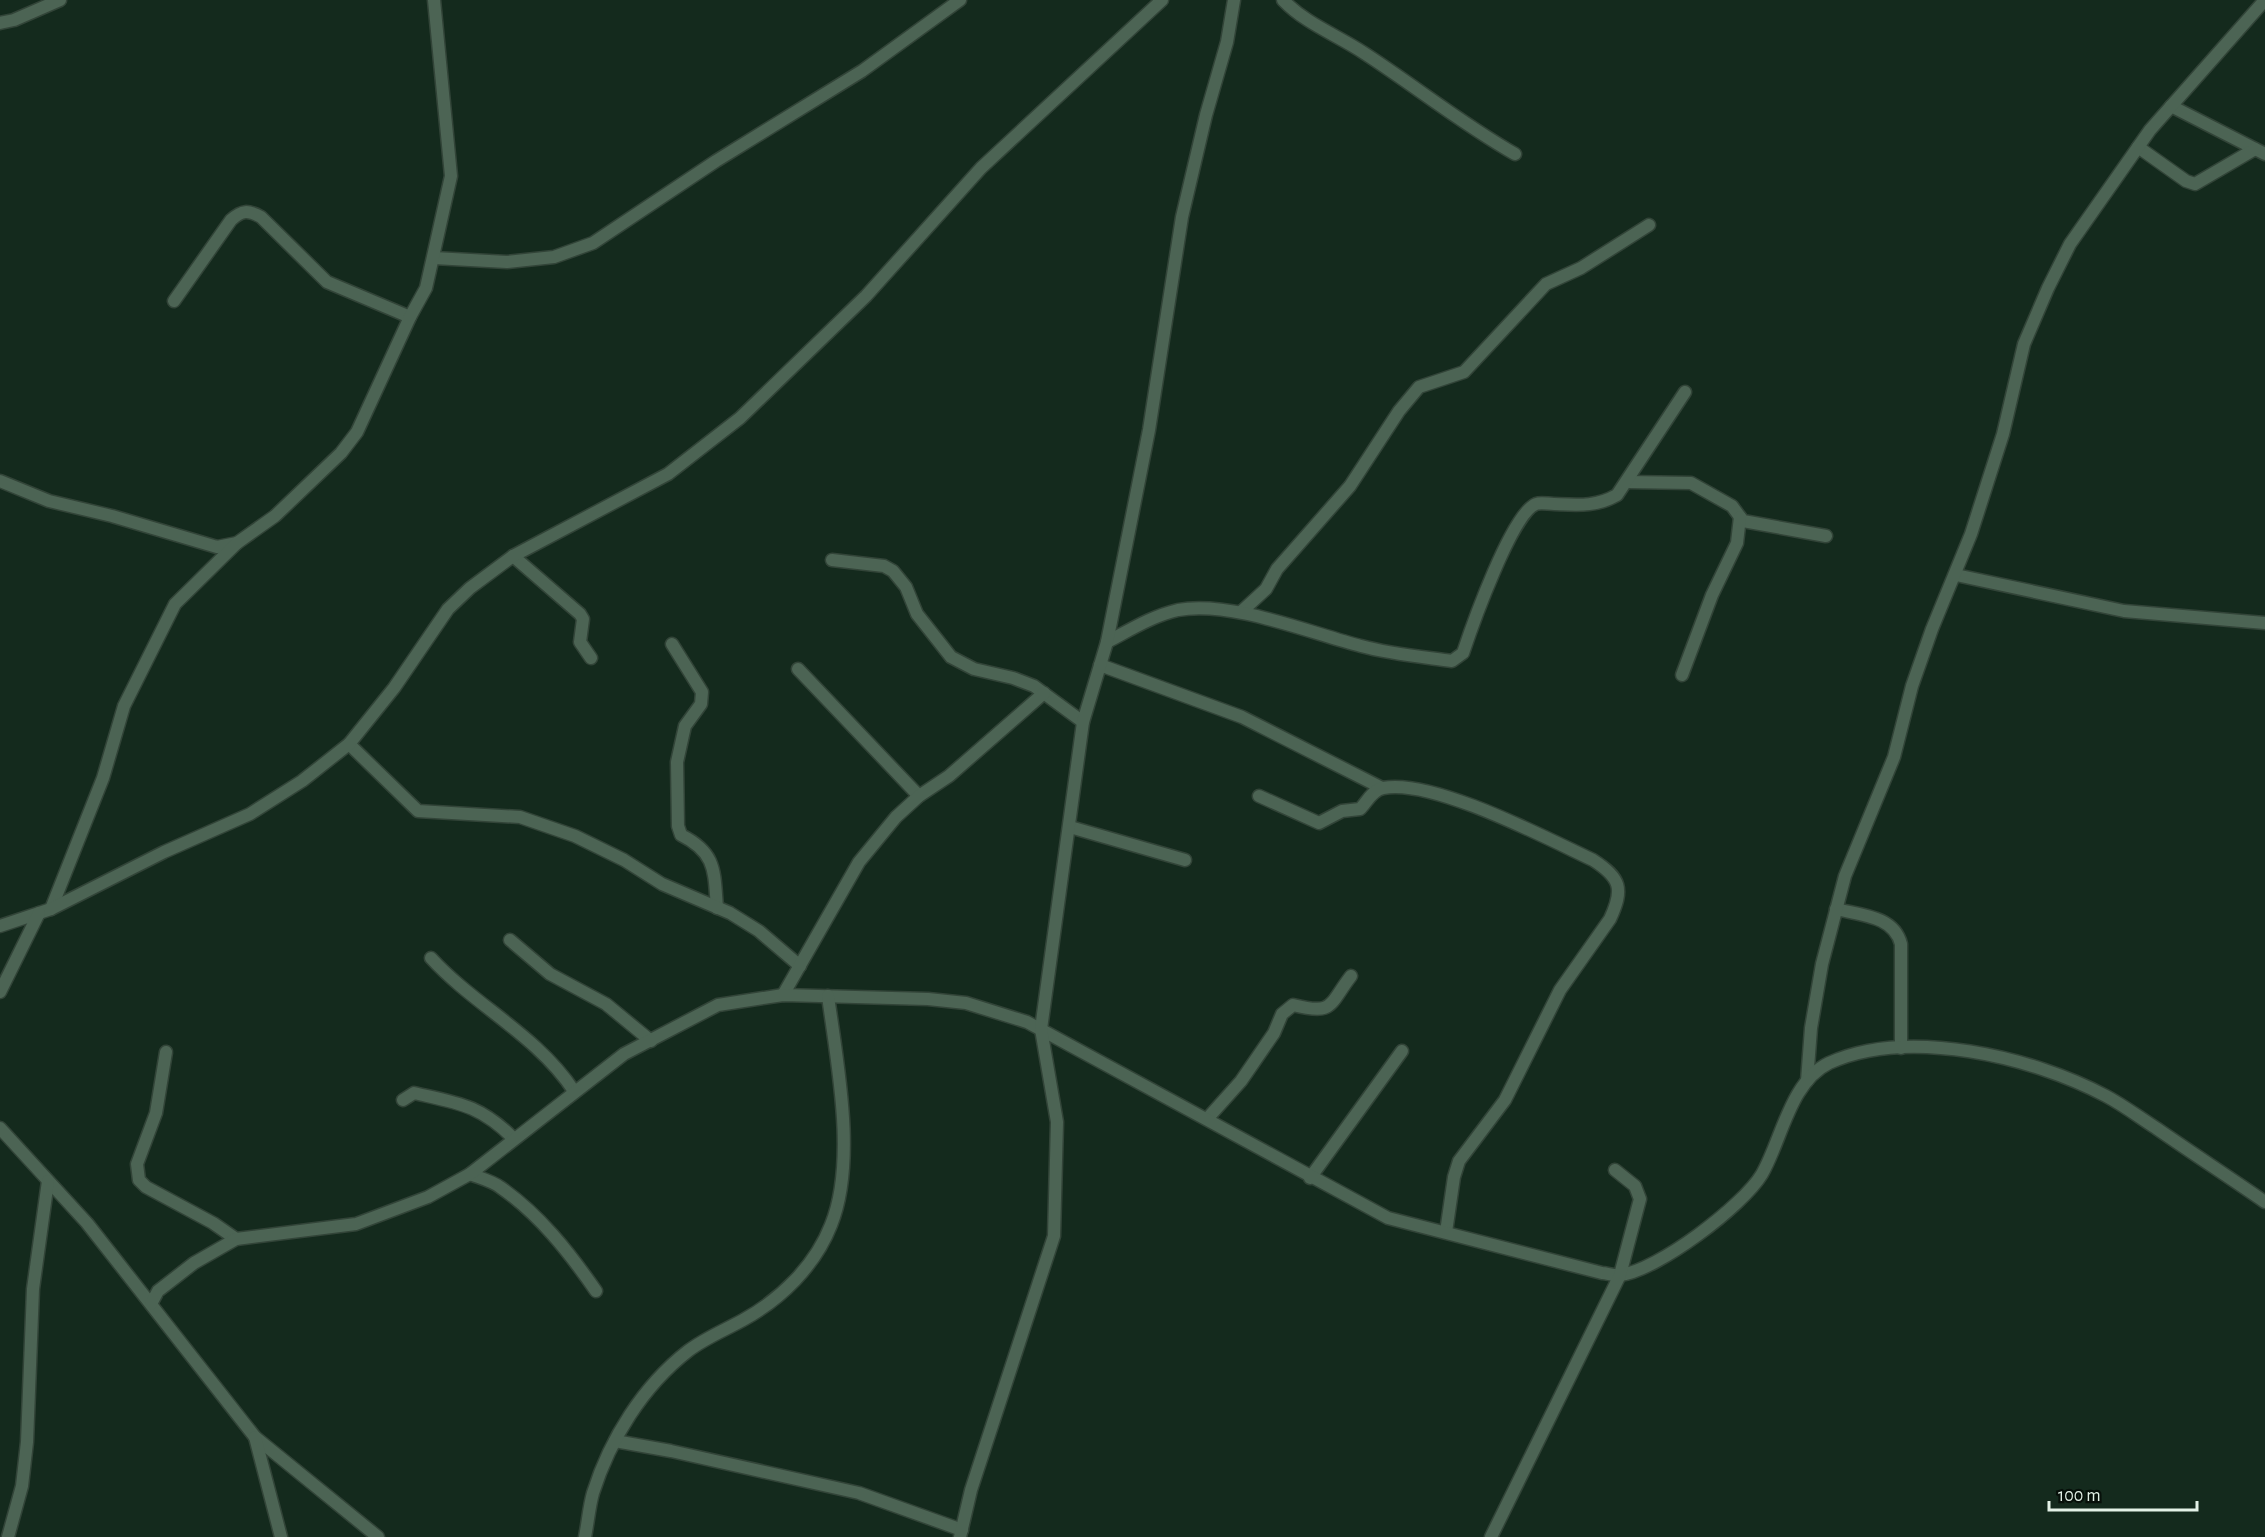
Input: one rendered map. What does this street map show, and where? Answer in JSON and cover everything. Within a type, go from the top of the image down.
[{"type":"street","points":[[0,23],[14,20],[60,0]]},
{"type":"street","points":[[0,992],[45,911],[102,778],[124,706],[147,655],[175,604],[237,543],[275,516],[341,453],[357,432],[410,317],[426,288],[451,176],[434,0]]},
{"type":"street","points":[[434,258],[507,262],[554,256],[593,243],[716,161],[862,71],[960,0]]},
{"type":"street","points":[[0,926],[45,911],[164,852],[250,814],[302,781],[349,744],[394,688],[448,609],[470,588],[513,556],[668,474],[740,418],[866,296],[981,168],[1162,0]]},
{"type":"street","points":[[615,1441],[671,1450],[859,1493],[961,1534],[971,1490],[1054,1236],[1057,1122],[1041,1029],[1083,722],[1107,642],[1149,430],[1182,217],[1206,115],[1227,42],[1234,0]]},
{"type":"street","points":[[1283,0],[1308,21],[1344,39],[1483,136],[1515,154]]},
{"type":"street","points":[[1807,1081],[1815,1007],[1836,909],[1859,837],[1894,757],[1912,686],[1932,629],[1956,575],[2004,434],[2024,344],[2070,244],[2138,147],[2171,106],[2263,7]]},
{"type":"street","points":[[2171,106],[2260,152]]},
{"type":"street","points":[[2138,147],[2186,182],[2194,184],[2260,152]]},
{"type":"street","points":[[174,302],[231,220],[239,212],[250,211],[261,217],[327,282],[410,317]]},
{"type":"street","points":[[1241,612],[1266,589],[1277,569],[1350,486],[1400,411],[1419,387],[1464,372],[1546,284],[1581,268],[1648,225]]},
{"type":"street","points":[[1107,642],[1146,621],[1177,610],[1199,608],[1241,612],[1364,647],[1452,661],[1463,653],[1483,597],[1527,508],[1538,503],[1578,506],[1602,504],[1617,495],[1628,482],[1685,392]]},
{"type":"street","points":[[0,481],[49,501],[112,516],[207,544],[217,546],[237,543]]},
{"type":"street","points":[[1628,482],[1691,483],[1732,506],[1743,521],[1827,536]]},
{"type":"street","points":[[1682,675],[1712,595],[1737,543],[1740,517]]},
{"type":"street","points":[[513,556],[580,614],[583,619],[580,642],[591,658]]},
{"type":"street","points":[[832,560],[884,566],[893,572],[906,587],[917,614],[951,657],[974,669],[1013,678],[1044,693],[1083,722]]},
{"type":"street","points":[[1956,575],[2124,611],[2265,623]]},
{"type":"street","points":[[672,644],[702,692],[701,704],[685,726],[677,762],[678,826],[681,835],[697,843],[713,861],[717,908]]},
{"type":"street","points":[[1100,665],[1242,717],[1382,788]]},
{"type":"street","points":[[798,669],[919,796]]},
{"type":"street","points":[[783,995],[859,862],[896,817],[919,796],[949,776],[1044,693]]},
{"type":"street","points":[[349,744],[418,811],[520,817],[576,836],[624,860],[662,884],[717,908],[759,931],[800,966]]},
{"type":"street","points":[[1259,796],[1320,823],[1342,811],[1360,809],[1374,791],[1382,788],[1421,790],[1486,811],[1593,860],[1611,872],[1619,885],[1615,908],[1610,919],[1560,990],[1505,1100],[1460,1161],[1454,1177],[1446,1232]]},
{"type":"street","points":[[1070,827],[1185,860]]},
{"type":"street","points":[[1836,909],[1888,922],[1898,932],[1901,944],[1900,1048]]},
{"type":"street","points":[[510,940],[550,974],[606,1004],[651,1041]]},
{"type":"street","points":[[430,958],[452,981],[546,1055],[574,1091]]},
{"type":"street","points":[[1207,1119],[1257,1060],[1282,1014],[1293,1005],[1318,1011],[1328,1007],[1351,976]]},
{"type":"street","points":[[151,1304],[158,1291],[194,1263],[236,1239],[356,1224],[428,1197],[470,1174],[513,1138],[624,1054],[718,1005],[783,995],[966,1004],[1041,1029],[1310,1178],[1388,1218],[1620,1275],[1668,1256],[1735,1205],[1761,1176],[1800,1090],[1807,1081],[1828,1064],[1900,1048],[1939,1046],[1977,1052],[2054,1072],[2107,1096],[2265,1202]]},
{"type":"street","points":[[585,1537],[593,1494],[615,1441],[646,1392],[679,1359],[713,1335],[744,1320],[788,1291],[814,1256],[831,1226],[841,1183],[843,1108],[828,996]]},
{"type":"street","points":[[1310,1178],[1402,1051]]},
{"type":"street","points":[[166,1052],[156,1113],[137,1164],[139,1180],[146,1187],[236,1239]]},
{"type":"street","points":[[403,1100],[414,1093],[468,1106],[484,1113],[513,1138]]},
{"type":"street","points":[[0,1128],[87,1223],[255,1437],[378,1537]]},
{"type":"street","points":[[1491,1537],[1620,1275],[1640,1199],[1635,1186],[1615,1170]]},
{"type":"street","points":[[470,1174],[499,1186],[537,1217],[576,1262],[596,1291]]},
{"type":"street","points":[[8,1537],[22,1486],[27,1443],[33,1289],[48,1181]]},
{"type":"street","points":[[255,1437],[281,1537]]}]
